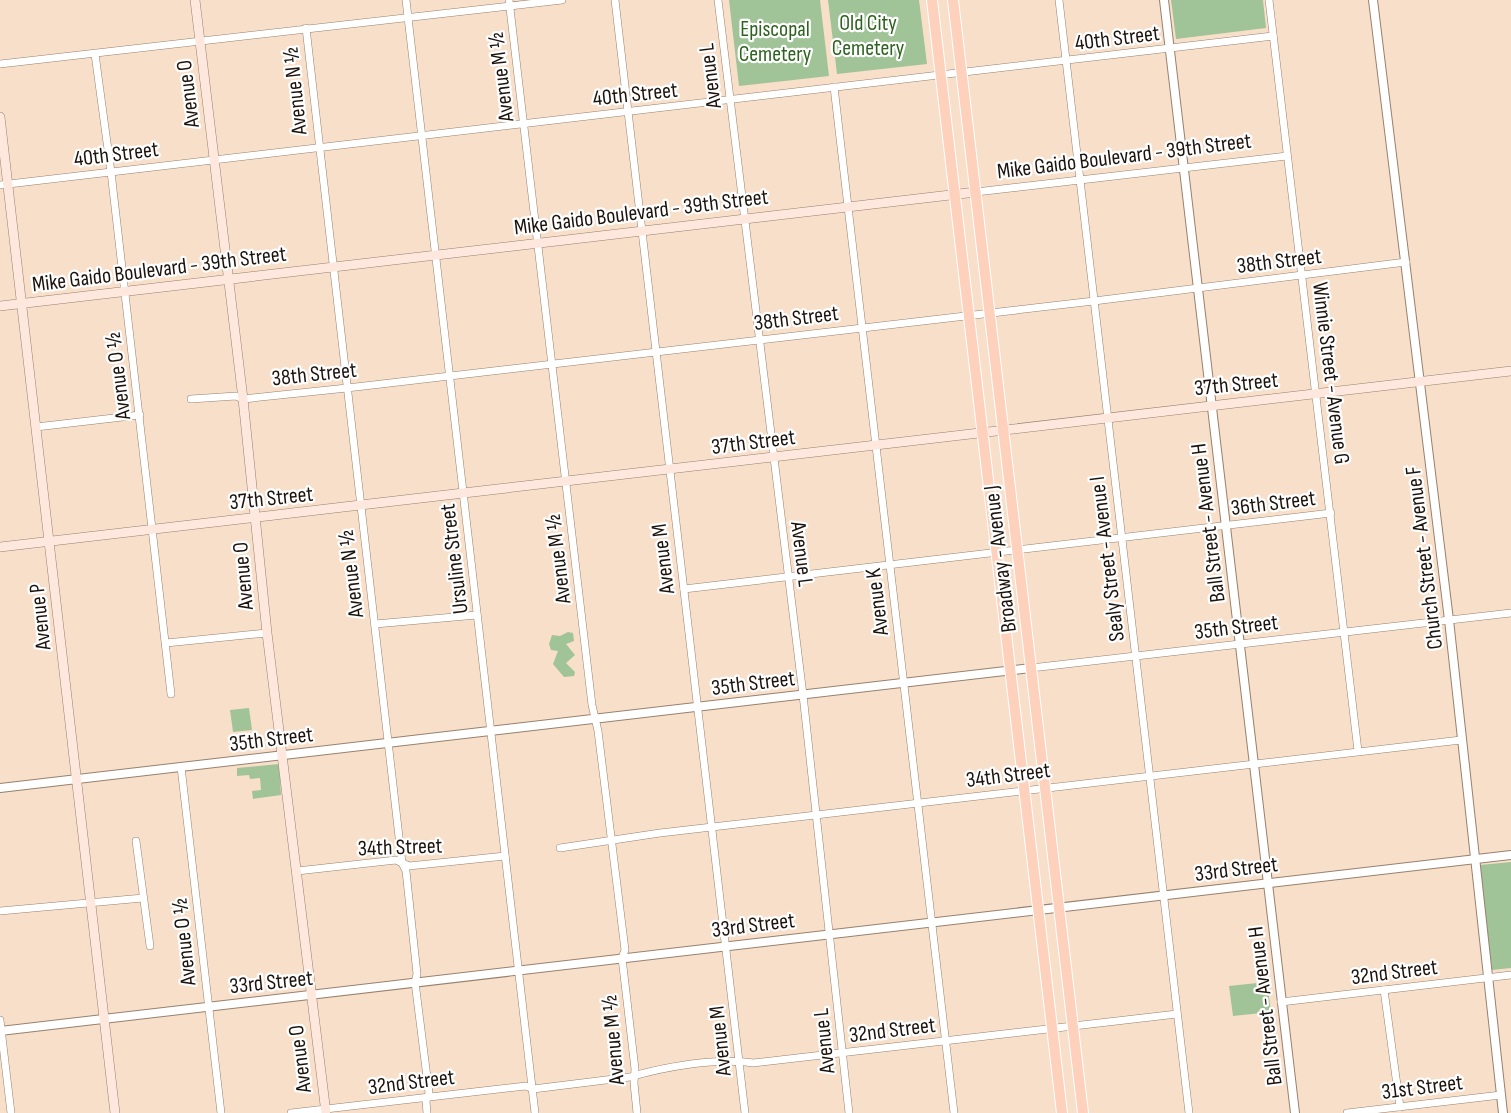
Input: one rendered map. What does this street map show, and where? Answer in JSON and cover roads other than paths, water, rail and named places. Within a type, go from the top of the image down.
[{"type":"main road","name":"Avenue O","points":[[195,0],[230,279],[267,633],[325,1111]]},
{"type":"main road","name":"Broadway - Avenue J","points":[[932,0],[1062,1113]]},
{"type":"main road","name":"Broadway - Avenue J","points":[[953,0],[1083,1113]]},
{"type":"main road","name":"Avenue P","points":[[0,117],[4,184],[50,541],[114,1113]]},
{"type":"main road","name":"Mike Gaido Boulevard - 39th Street","points":[[0,306],[976,192]]},
{"type":"main road","name":"37th Street","points":[[0,547],[1511,371]]},
{"type":"street","name":"Ursuline Street","points":[[405,0],[536,1113]]},
{"type":"street","points":[[0,64],[408,17],[509,3],[562,0]]},
{"type":"street","name":"Avenue M","points":[[615,0],[745,1113]]},
{"type":"street","name":"Avenue L","points":[[718,0],[802,695],[849,1113]]},
{"type":"street","name":"Sealy Street - Avenue I","points":[[1059,0],[1189,1113]]},
{"type":"street","name":"Ball Street - Avenue H","points":[[1164,0],[1295,1113]]},
{"type":"street","name":"Winnie Street - Avenue G","points":[[1269,0],[1358,750]]},
{"type":"street","name":"Church Street - Avenue F","points":[[1373,0],[1449,620],[1473,860],[1503,1113]]},
{"type":"street","name":"Avenue M ½","points":[[509,3],[594,719],[598,727],[625,950],[622,958],[637,1113]]},
{"type":"street","name":"Avenue N ½","points":[[306,28],[402,863],[408,882],[417,974],[415,982],[429,1091],[427,1113]]},
{"type":"street","name":"40th Street","points":[[4,184],[1273,36]]},
{"type":"street","name":"Avenue O ½","points":[[94,54],[111,172],[154,530],[171,694]]},
{"type":"street","name":"Avenue K","points":[[834,87],[954,1113]]},
{"type":"street","name":"Mike Gaido Boulevard - 39th Street","points":[[976,192],[1287,156]]},
{"type":"street","name":"38th Street","points":[[191,399],[236,396],[243,399],[347,388],[990,311],[1094,301],[1406,262]]},
{"type":"street","points":[[36,427],[140,415]]},
{"type":"street","name":"36th Street","points":[[684,589],[1331,513]]},
{"type":"street","name":"35th Street","points":[[0,788],[1511,613]]},
{"type":"street","points":[[375,624],[477,615]]},
{"type":"street","points":[[166,643],[267,633]]},
{"type":"street","name":"34th Street","points":[[560,848],[611,839],[1150,777],[1358,750],[1461,740]]},
{"type":"street","name":"Avenue O ½","points":[[181,767],[220,1113]]},
{"type":"street","points":[[136,841],[150,946]]},
{"type":"street","name":"33rd Street","points":[[1,1030],[1511,855]]},
{"type":"street","name":"34th Street","points":[[297,872],[396,860],[409,866],[506,856]]},
{"type":"street","points":[[0,911],[143,898]]},
{"type":"street","name":"32nd Street","points":[[1281,1002],[1511,975]]},
{"type":"street","points":[[1384,990],[1400,1107]]},
{"type":"street","name":"32nd Street","points":[[291,1113],[325,1111],[526,1086],[533,1089],[634,1076],[641,1072],[739,1061],[753,1063],[1178,1014]]},
{"type":"street","points":[[0,1020],[11,1113]]},
{"type":"street","name":"31st Street","points":[[1347,1113],[1501,1095]]},
{"type":"park label","name":"Old City Cemetery","points":[[868,34]]},
{"type":"park label","name":"Episcopal Cemetery","points":[[775,40]]}]
